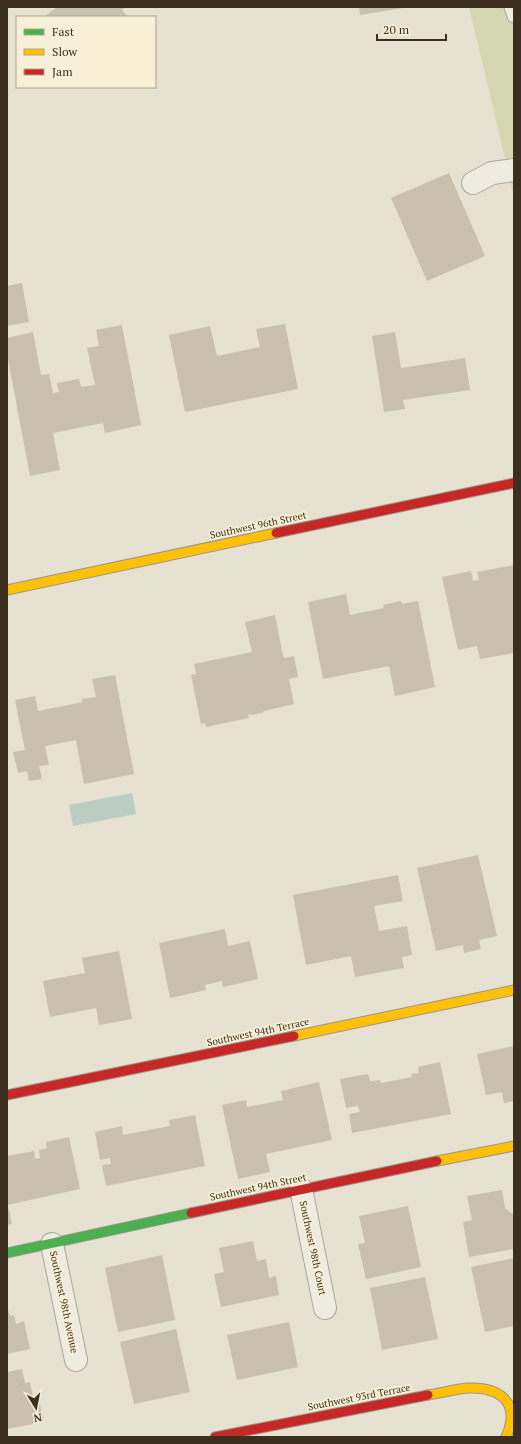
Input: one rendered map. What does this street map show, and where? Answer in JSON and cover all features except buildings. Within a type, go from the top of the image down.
[{"type":"street","points":[[473,184],[492,174],[514,170]]},
{"type":"street","name":"Southwest 96th Street","points":[[7,590],[514,483]]},
{"type":"street","name":"Southwest 94th Terrace","points":[[7,1095],[514,990]]},
{"type":"street","name":"Southwest 94th Street","points":[[7,1253],[301,1189],[514,1146]]},
{"type":"street","name":"Southwest 98th Court","points":[[301,1189],[325,1308]]},
{"type":"street","name":"Southwest 98th Avenue","points":[[52,1244],[76,1360]]},
{"type":"street","name":"Southwest 93rd Terrace","points":[[215,1437],[466,1388],[492,1390],[505,1398],[514,1415],[510,1431],[506,1437]]},
{"type":"lane","points":[[511,7],[514,16]]},
{"type":"green space","points":[[469,7],[514,7],[514,196]]},
{"type":"shaded area","points":[[132,793],[136,814],[73,826],[69,805]]},
{"type":"traffic: fast","points":[[7,1253],[191,1213]]},
{"type":"traffic: slow","points":[[7,590],[276,533]]},
{"type":"traffic: slow","points":[[294,1036],[514,990]]},
{"type":"traffic: slow","points":[[437,1161],[514,1146]]},
{"type":"traffic: slow","points":[[428,1395],[468,1388],[480,1388],[490,1390],[498,1394],[505,1399],[509,1406],[511,1415],[510,1425],[506,1437]]},
{"type":"traffic: jam","points":[[276,533],[514,483]]},
{"type":"traffic: jam","points":[[7,1095],[294,1036]]},
{"type":"traffic: jam","points":[[191,1213],[437,1161]]},
{"type":"traffic: jam","points":[[215,1437],[428,1395]]}]
